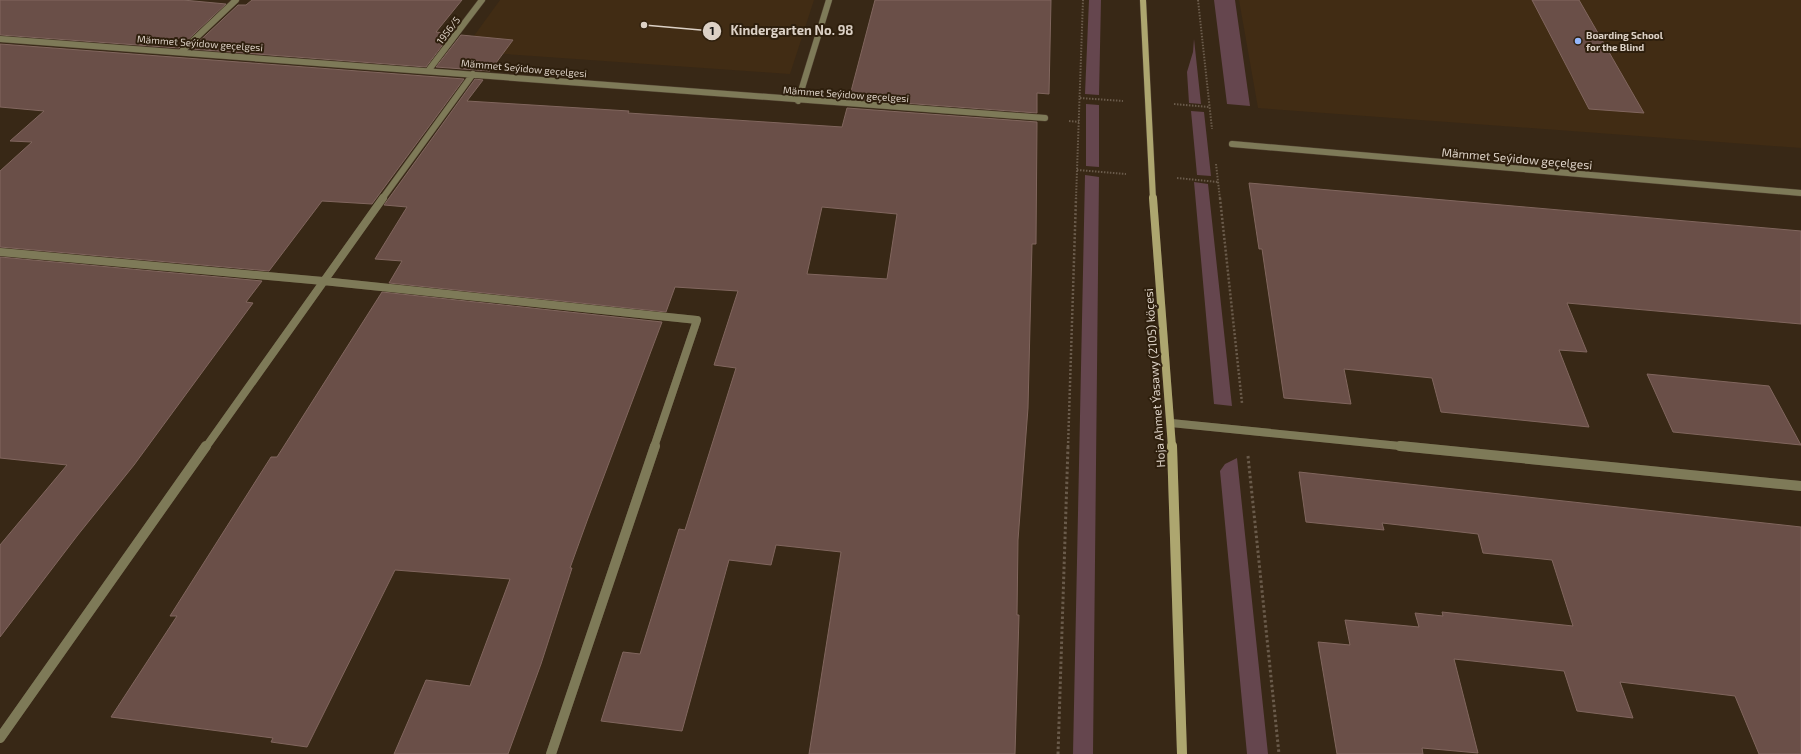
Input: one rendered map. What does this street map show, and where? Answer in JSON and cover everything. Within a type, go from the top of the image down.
[{"type":"street","points":[[182,51],[236,0]]},
{"type":"street","name":"1956/5","points":[[428,71],[482,0]]},
{"type":"street","points":[[798,101],[829,0]]},
{"type":"street","name":"Hoja Ahmet Ýasawy (2105) köçesi","points":[[1143,0],[1151,176],[1171,424],[1182,754]]},
{"type":"street","name":"Mämmet Seýidow geçelgesi","points":[[0,39],[182,51],[798,101],[1046,118]]},
{"type":"street","points":[[0,738],[323,281],[473,74]]},
{"type":"street","name":"Mämmet Seýidow geçelgesi","points":[[1232,144],[1801,193]]},
{"type":"street","points":[[0,252],[323,281],[697,320],[550,754]]},
{"type":"street","points":[[1171,424],[1245,430],[1801,486]]},
{"type":"path","points":[[1058,754],[1083,0]]},
{"type":"path","points":[[1198,0],[1213,136]]},
{"type":"path","points":[[1215,158],[1279,754]]},
{"type":"shaded area","points":[[500,0],[814,0],[790,74],[463,51]]},
{"type":"shaded area","points":[[1089,0],[1101,0],[1099,95],[1085,94]]},
{"type":"shaded area","points":[[1214,0],[1235,0],[1250,106],[1227,104]]},
{"type":"shaded area","points":[[1239,0],[1801,0],[1801,148],[1258,108]]},
{"type":"shaded area","points":[[1194,39],[1201,104],[1189,103],[1187,72],[1193,52]]},
{"type":"shaded area","points":[[1086,104],[1099,105],[1099,167],[1086,166]]},
{"type":"shaded area","points":[[1191,111],[1204,112],[1211,176],[1197,175]]},
{"type":"shaded area","points":[[1085,175],[1099,177],[1093,754],[1073,754]]},
{"type":"shaded area","points":[[1194,182],[1208,184],[1232,406],[1214,404]]},
{"type":"shaded area","points":[[1237,458],[1268,754],[1247,754],[1220,471],[1225,464]]},
{"type":"building","points":[[0,0],[183,0],[226,4],[179,48],[0,35]]},
{"type":"building","points":[[252,0],[462,0],[436,32],[451,34],[426,67],[191,49],[238,5],[246,5]]},
{"type":"building","points":[[875,0],[1051,0],[1049,94],[1037,93],[1037,113],[849,99]]},
{"type":"building","points":[[1532,0],[1579,0],[1644,113],[1589,109]]},
{"type":"building","points":[[461,35],[513,40],[490,71],[436,67]]},
{"type":"building","points":[[0,44],[464,79],[372,204],[322,201],[269,271],[0,247],[0,171],[32,142],[10,141],[44,111],[0,107]]},
{"type":"building","points":[[475,79],[483,80],[467,101],[629,111],[628,113],[842,127],[847,108],[1037,122],[1036,244],[1032,244],[1028,408],[1018,540],[1017,615],[1019,615],[1015,754],[809,754],[841,552],[776,545],[771,565],[729,560],[682,731],[601,721],[623,652],[640,654],[679,529],[685,530],[736,368],[714,365],[738,291],[675,287],[666,312],[389,283],[402,261],[375,259],[407,207],[384,205]],"holes":[[[822,207],[897,214],[887,279],[807,274]]]},
{"type":"building","points":[[1249,183],[1801,231],[1801,324],[1567,303],[1587,352],[1559,350],[1589,427],[1441,412],[1432,378],[1344,369],[1351,404],[1284,398],[1262,249],[1259,249]]},
{"type":"building","points":[[0,257],[262,281],[246,302],[253,303],[134,465],[77,536],[0,637],[0,545],[67,465],[0,458]]},
{"type":"building","points":[[382,292],[662,322],[570,568],[572,568],[541,664],[508,754],[394,754],[426,680],[470,686],[510,579],[395,570],[307,747],[271,742],[273,738],[111,717],[177,616],[170,616],[271,457],[277,457]]},
{"type":"building","points":[[1647,374],[1769,386],[1801,445],[1673,432]]},
{"type":"building","points":[[1299,472],[1801,527],[1801,754],[1759,754],[1735,696],[1620,682],[1633,718],[1577,711],[1564,671],[1454,659],[1478,753],[1422,748],[1423,754],[1337,754],[1318,642],[1350,645],[1345,620],[1419,627],[1415,613],[1443,616],[1442,612],[1573,626],[1552,560],[1483,553],[1478,534],[1382,523],[1384,530],[1306,522]]},
{"type":"place","name":"Kindergarten No. 98","points":[[644,25]]},
{"type":"place","name":"Boarding School for the Blind","points":[[1578,41]]}]
